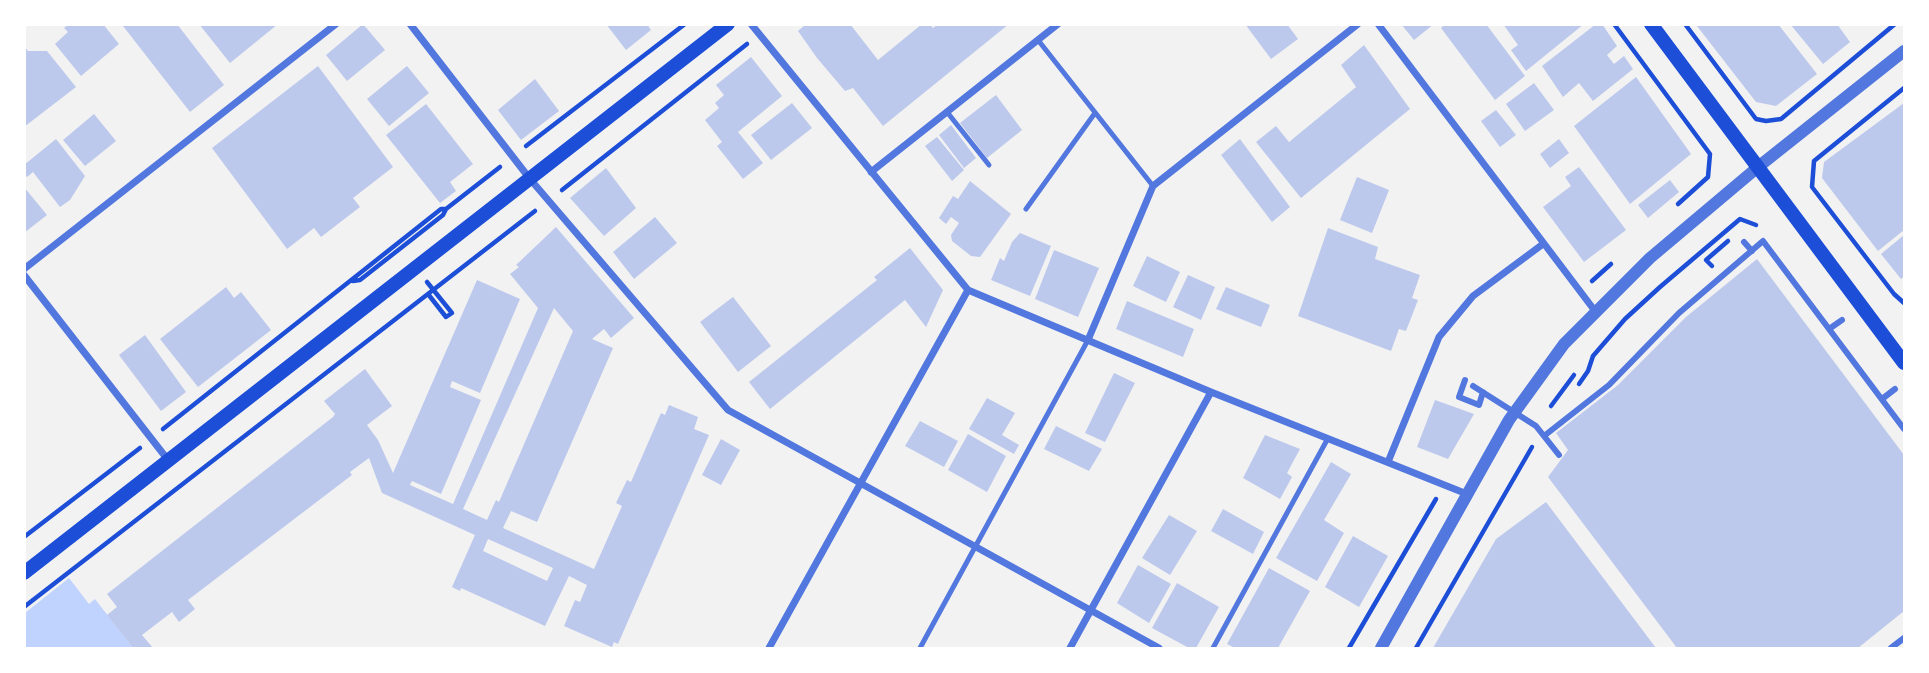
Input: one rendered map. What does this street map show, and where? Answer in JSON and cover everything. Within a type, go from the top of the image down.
[{"type":"main road","points":[[24,573],[728,24]]},
{"type":"main road","points":[[1651,24],[1905,363]]},
{"type":"street","points":[[24,269],[336,24]]},
{"type":"street","points":[[410,24],[530,179],[728,410],[1159,649]]},
{"type":"street","points":[[751,24],[968,290],[1327,440],[1467,494]]},
{"type":"street","points":[[871,172],[1058,24]]},
{"type":"street","points":[[1088,340],[1153,186],[1358,24]]},
{"type":"street","points":[[1378,24],[1595,311]]},
{"type":"street","points":[[1381,649],[1521,403],[1564,344],[1650,258],[1758,167],[1905,51]]},
{"type":"street","points":[[1541,438],[1609,385],[1679,313],[1763,241],[1905,429]]},
{"type":"street","points":[[1744,242],[1752,251]]},
{"type":"street","points":[[1388,463],[1440,337],[1473,296],[1543,244]]},
{"type":"street","points":[[24,275],[169,460]]},
{"type":"street","points":[[769,649],[968,290]]},
{"type":"street","points":[[1829,329],[1842,320]]},
{"type":"street","points":[[1465,380],[1459,397],[1479,405],[1483,392]]},
{"type":"street","points":[[1474,386],[1536,426],[1541,438],[1559,455]]},
{"type":"street","points":[[1882,399],[1895,389]]},
{"type":"street","points":[[1070,649],[1210,392]]},
{"type":"street","points":[[1466,411],[1469,401]]},
{"type":"street","points":[[1891,649],[1905,638]]},
{"type":"lane","points":[[1038,40],[1153,186]]},
{"type":"lane","points":[[947,112],[989,166]]},
{"type":"lane","points":[[1026,209],[1095,113]]},
{"type":"lane","points":[[920,649],[1088,340]]},
{"type":"lane","points":[[1213,649],[1327,440]]},
{"type":"path","points":[[353,281],[360,280],[443,215],[446,209],[685,24]]},
{"type":"path","points":[[1614,24],[1710,155],[1708,177],[1669,212]]},
{"type":"path","points":[[1685,24],[1756,119],[1766,121],[1781,118],[1895,24]]},
{"type":"path","points":[[24,607],[549,201],[758,34]]},
{"type":"path","points":[[1905,88],[1814,161],[1812,187],[1894,294],[1905,303]]},
{"type":"path","points":[[24,537],[353,281],[355,276],[441,209],[446,209]]},
{"type":"path","points":[[1574,391],[1588,371],[1593,356],[1625,319],[1660,287],[1740,219],[1762,227]]},
{"type":"path","points":[[1591,282],[1620,256]]},
{"type":"path","points":[[428,294],[446,317],[452,313],[438,295]]},
{"type":"path","points":[[1536,426],[1574,375]]},
{"type":"path","points":[[1416,649],[1516,472],[1541,438]]},
{"type":"path","points":[[1349,649],[1436,499]]},
{"type":"water","points":[[69,578],[89,604],[95,599],[133,648],[25,648],[25,613]]},
{"type":"building","points":[[69,24],[103,24],[119,44],[81,76],[55,44],[68,32],[64,28]]},
{"type":"building","points":[[177,24],[224,85],[190,112],[123,26]]},
{"type":"building","points":[[199,24],[278,24],[230,63]]},
{"type":"building","points":[[363,24],[385,50],[347,81],[326,55]]},
{"type":"building","points":[[606,24],[647,24],[651,30],[626,50]]},
{"type":"building","points":[[806,24],[850,24],[878,60],[922,24],[930,24],[933,28],[938,24],[1009,24],[883,126],[853,88],[845,91],[817,58],[798,31]]},
{"type":"building","points":[[1245,24],[1287,24],[1298,39],[1271,59]]},
{"type":"building","points":[[1401,24],[1434,24],[1414,40]]},
{"type":"building","points":[[1445,24],[1486,24],[1525,76],[1495,100],[1441,28]]},
{"type":"building","points":[[1503,24],[1584,24],[1526,71],[1511,50],[1518,45]]},
{"type":"building","points":[[1596,24],[1602,24],[1617,46],[1607,55],[1614,64],[1624,56],[1633,69],[1593,101],[1579,83],[1563,97],[1542,66]]},
{"type":"building","points":[[1778,24],[1817,74],[1776,106],[1756,102],[1697,26]]},
{"type":"building","points":[[1790,24],[1837,24],[1850,42],[1823,64]]},
{"type":"building","points":[[1364,45],[1410,109],[1301,198],[1256,142],[1276,126],[1289,142],[1356,87],[1341,65]]},
{"type":"building","points":[[24,46],[28,51],[47,51],[76,87],[24,127]]},
{"type":"building","points":[[751,57],[782,96],[738,132],[763,163],[743,179],[717,146],[722,142],[705,120],[719,108],[715,103],[724,95],[716,85]]},
{"type":"building","points":[[318,66],[393,167],[353,198],[360,207],[321,237],[314,228],[287,249],[212,148]]},
{"type":"building","points":[[407,66],[429,93],[389,126],[367,99]]},
{"type":"building","points":[[1636,77],[1691,154],[1630,204],[1574,126]]},
{"type":"building","points":[[535,79],[559,111],[521,140],[498,110]]},
{"type":"building","points":[[1534,83],[1554,110],[1525,131],[1506,104]]},
{"type":"building","points":[[996,95],[1022,130],[987,158],[960,123]]},
{"type":"building","points":[[792,103],[812,128],[771,160],[751,135]]},
{"type":"building","points":[[1904,103],[1904,230],[1878,251],[1822,178],[1824,162]]},
{"type":"building","points":[[426,104],[473,164],[450,182],[456,191],[440,203],[386,135]]},
{"type":"building","points":[[1496,110],[1516,135],[1500,147],[1481,121]]},
{"type":"building","points":[[94,114],[116,141],[85,166],[63,140]]},
{"type":"building","points":[[951,125],[976,158],[964,168],[939,135]]},
{"type":"building","points":[[937,137],[964,170],[952,181],[925,146]]},
{"type":"building","points":[[56,139],[85,176],[70,200],[60,207],[33,172],[27,177],[24,174],[24,165]]},
{"type":"building","points":[[1240,139],[1290,207],[1272,222],[1221,155]]},
{"type":"building","points":[[1559,139],[1569,153],[1550,168],[1540,154]]},
{"type":"building","points":[[1579,167],[1626,230],[1584,262],[1543,207],[1571,186],[1565,177]]},
{"type":"building","points":[[606,168],[636,208],[604,236],[570,198]]},
{"type":"building","points":[[1357,177],[1389,190],[1372,233],[1340,220]]},
{"type":"building","points":[[1670,180],[1679,192],[1648,218],[1638,205]]},
{"type":"building","points":[[970,181],[1011,214],[980,257],[971,256],[952,241],[951,235],[959,223],[951,217],[946,224],[939,218],[953,196],[958,199]]},
{"type":"building","points":[[24,187],[47,215],[24,233]]},
{"type":"building","points":[[655,217],[677,243],[634,279],[613,252]]},
{"type":"building","points":[[556,227],[634,318],[611,338],[604,329],[592,339],[613,348],[537,522],[511,511],[503,528],[594,569],[622,506],[616,503],[627,480],[631,482],[661,413],[665,415],[669,405],[698,417],[694,429],[709,435],[618,644],[614,642],[612,647],[564,626],[575,600],[580,602],[587,585],[569,576],[545,626],[461,588],[460,591],[452,587],[475,535],[382,493],[369,458],[350,472],[352,475],[188,600],[195,609],[179,622],[172,612],[142,635],[153,648],[133,648],[107,615],[117,607],[107,594],[333,417],[335,414],[324,401],[365,369],[392,406],[367,425],[378,440],[393,473],[477,280],[520,299],[480,393],[452,381],[450,387],[481,400],[441,494],[412,481],[410,485],[453,504],[538,308],[510,274],[519,267],[516,265]],"holes":[[[554,308],[573,331],[499,502],[496,500],[487,520],[463,509]],[[488,539],[553,568],[547,581],[483,551]]]},
{"type":"building","points":[[1328,228],[1378,247],[1375,259],[1420,275],[1412,298],[1418,300],[1406,331],[1399,329],[1391,351],[1298,316]]},
{"type":"building","points":[[1020,233],[1051,246],[1030,296],[991,280],[1000,258],[1004,261],[1012,242]]},
{"type":"building","points":[[1904,235],[1904,276],[1901,279],[1881,254]]},
{"type":"building","points":[[910,248],[943,290],[926,327],[905,300],[770,409],[749,382],[877,280],[874,277]]},
{"type":"building","points":[[1054,250],[1099,268],[1078,317],[1035,299]]},
{"type":"building","points":[[1147,256],[1180,272],[1166,302],[1133,286]]},
{"type":"building","points":[[1757,259],[1904,455],[1904,611],[1858,648],[1677,648],[1548,477],[1568,450],[1556,433],[1618,385],[1686,317]]},
{"type":"building","points":[[1188,275],[1215,287],[1201,320],[1173,307]]},
{"type":"building","points":[[226,287],[234,298],[241,292],[271,330],[198,387],[160,339]]},
{"type":"building","points":[[1226,287],[1270,305],[1261,327],[1216,309]]},
{"type":"building","points":[[733,297],[771,346],[738,372],[700,322]]},
{"type":"building","points":[[1127,301],[1194,329],[1183,357],[1116,329]]},
{"type":"building","points":[[145,335],[186,392],[161,411],[119,355]]},
{"type":"building","points":[[1114,373],[1135,383],[1105,442],[1085,433]]},
{"type":"building","points":[[987,398],[1015,413],[1002,435],[1019,445],[1014,454],[969,429]]},
{"type":"building","points":[[1435,400],[1474,414],[1448,459],[1417,447]]},
{"type":"building","points":[[920,421],[958,441],[944,467],[905,446]]},
{"type":"building","points":[[1056,426],[1102,449],[1089,471],[1044,449]]},
{"type":"building","points":[[968,434],[1006,456],[987,492],[948,470]]},
{"type":"building","points":[[1265,435],[1300,449],[1287,473],[1292,477],[1280,499],[1243,478]]},
{"type":"building","points":[[721,439],[740,450],[721,485],[702,475]]},
{"type":"building","points":[[1331,462],[1351,474],[1324,520],[1344,533],[1317,581],[1276,558]]},
{"type":"building","points":[[1546,502],[1656,648],[1433,648],[1496,539]]},
{"type":"building","points":[[1223,509],[1264,532],[1253,554],[1211,531]]},
{"type":"building","points":[[1169,515],[1197,531],[1170,575],[1142,558]]},
{"type":"building","points":[[1353,536],[1388,556],[1359,607],[1325,587]]},
{"type":"building","points":[[1138,565],[1171,584],[1149,623],[1117,603]]},
{"type":"building","points":[[1269,568],[1310,591],[1278,648],[1235,648],[1227,644]]},
{"type":"building","points":[[1177,583],[1219,607],[1196,648],[1189,648],[1152,628]]}]
